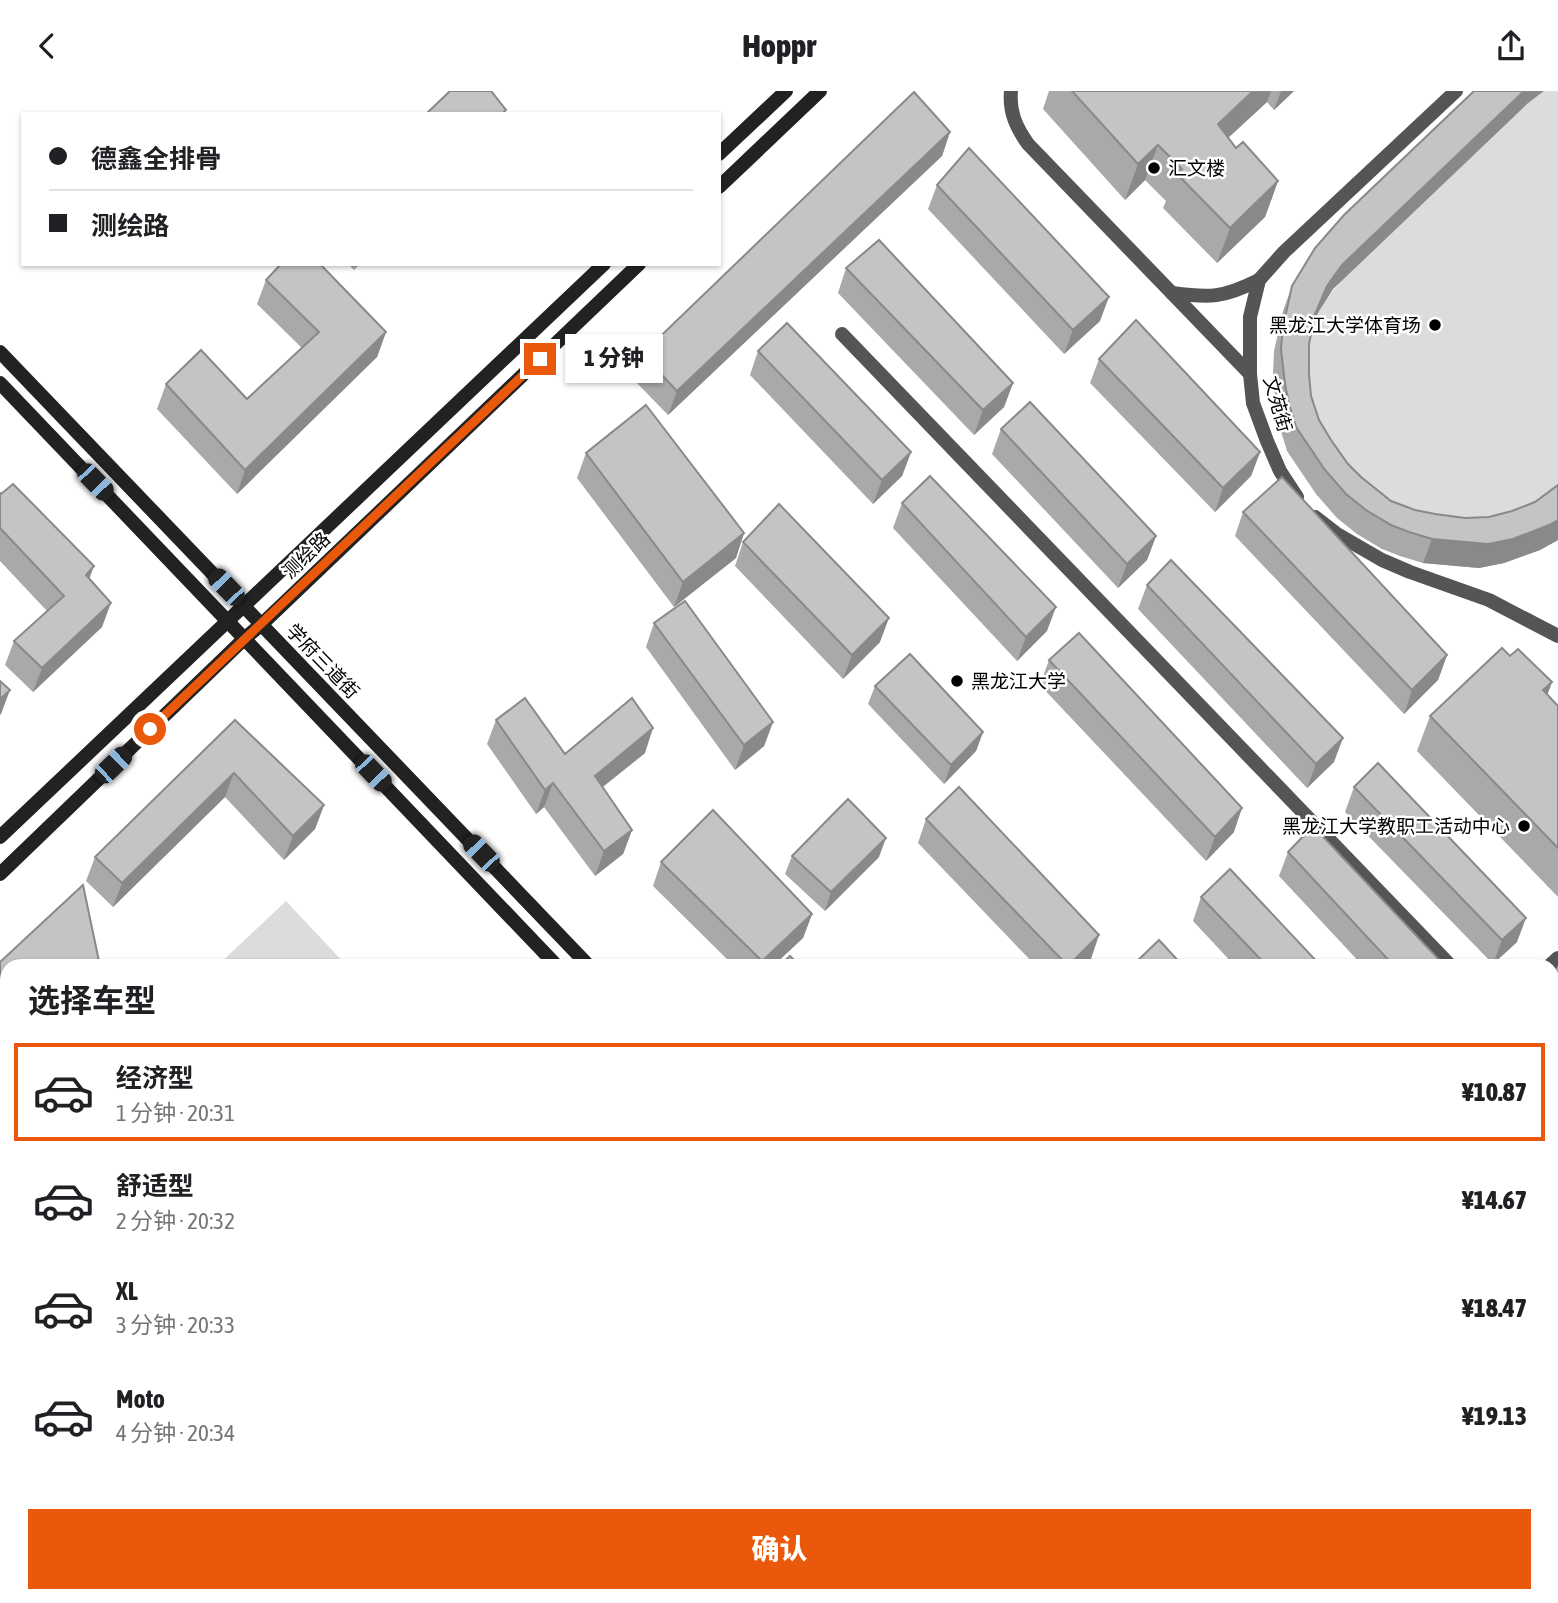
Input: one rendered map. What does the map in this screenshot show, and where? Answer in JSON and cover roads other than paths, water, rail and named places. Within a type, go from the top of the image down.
[{"type":"main road","points":[[721,152],[786,91]]},
{"type":"main road","points":[[721,185],[820,91]]},
{"type":"main road","name":"测绘路","points":[[0,837],[602,266]]},
{"type":"main road","name":"测绘路","points":[[0,874],[637,266]]},
{"type":"main road","name":"学府三道街","points":[[0,352],[582,959]]},
{"type":"main road","points":[[0,383],[550,959]]},
{"type":"street","name":"文苑街","points":[[1011,91],[1011,110],[1018,130],[1028,144],[1250,374],[1253,403],[1280,471],[1296,496],[1316,518],[1336,534],[1382,560],[1489,600],[1557,634]]},
{"type":"street","points":[[1172,293],[1217,296],[1259,280],[1284,252],[1457,91]]},
{"type":"street","points":[[1250,374],[1250,317],[1259,280]]},
{"type":"street","points":[[842,334],[1444,959]]},
{"type":"place","name":"汇文楼","points":[[1154,168]]},
{"type":"place","name":"黑龙江大学体育场","points":[[1435,325]]},
{"type":"place","name":"黑龙江大学","points":[[957,681]]},
{"type":"place","name":"黑龙江大学教职工活动中心","points":[[1524,826]]}]
